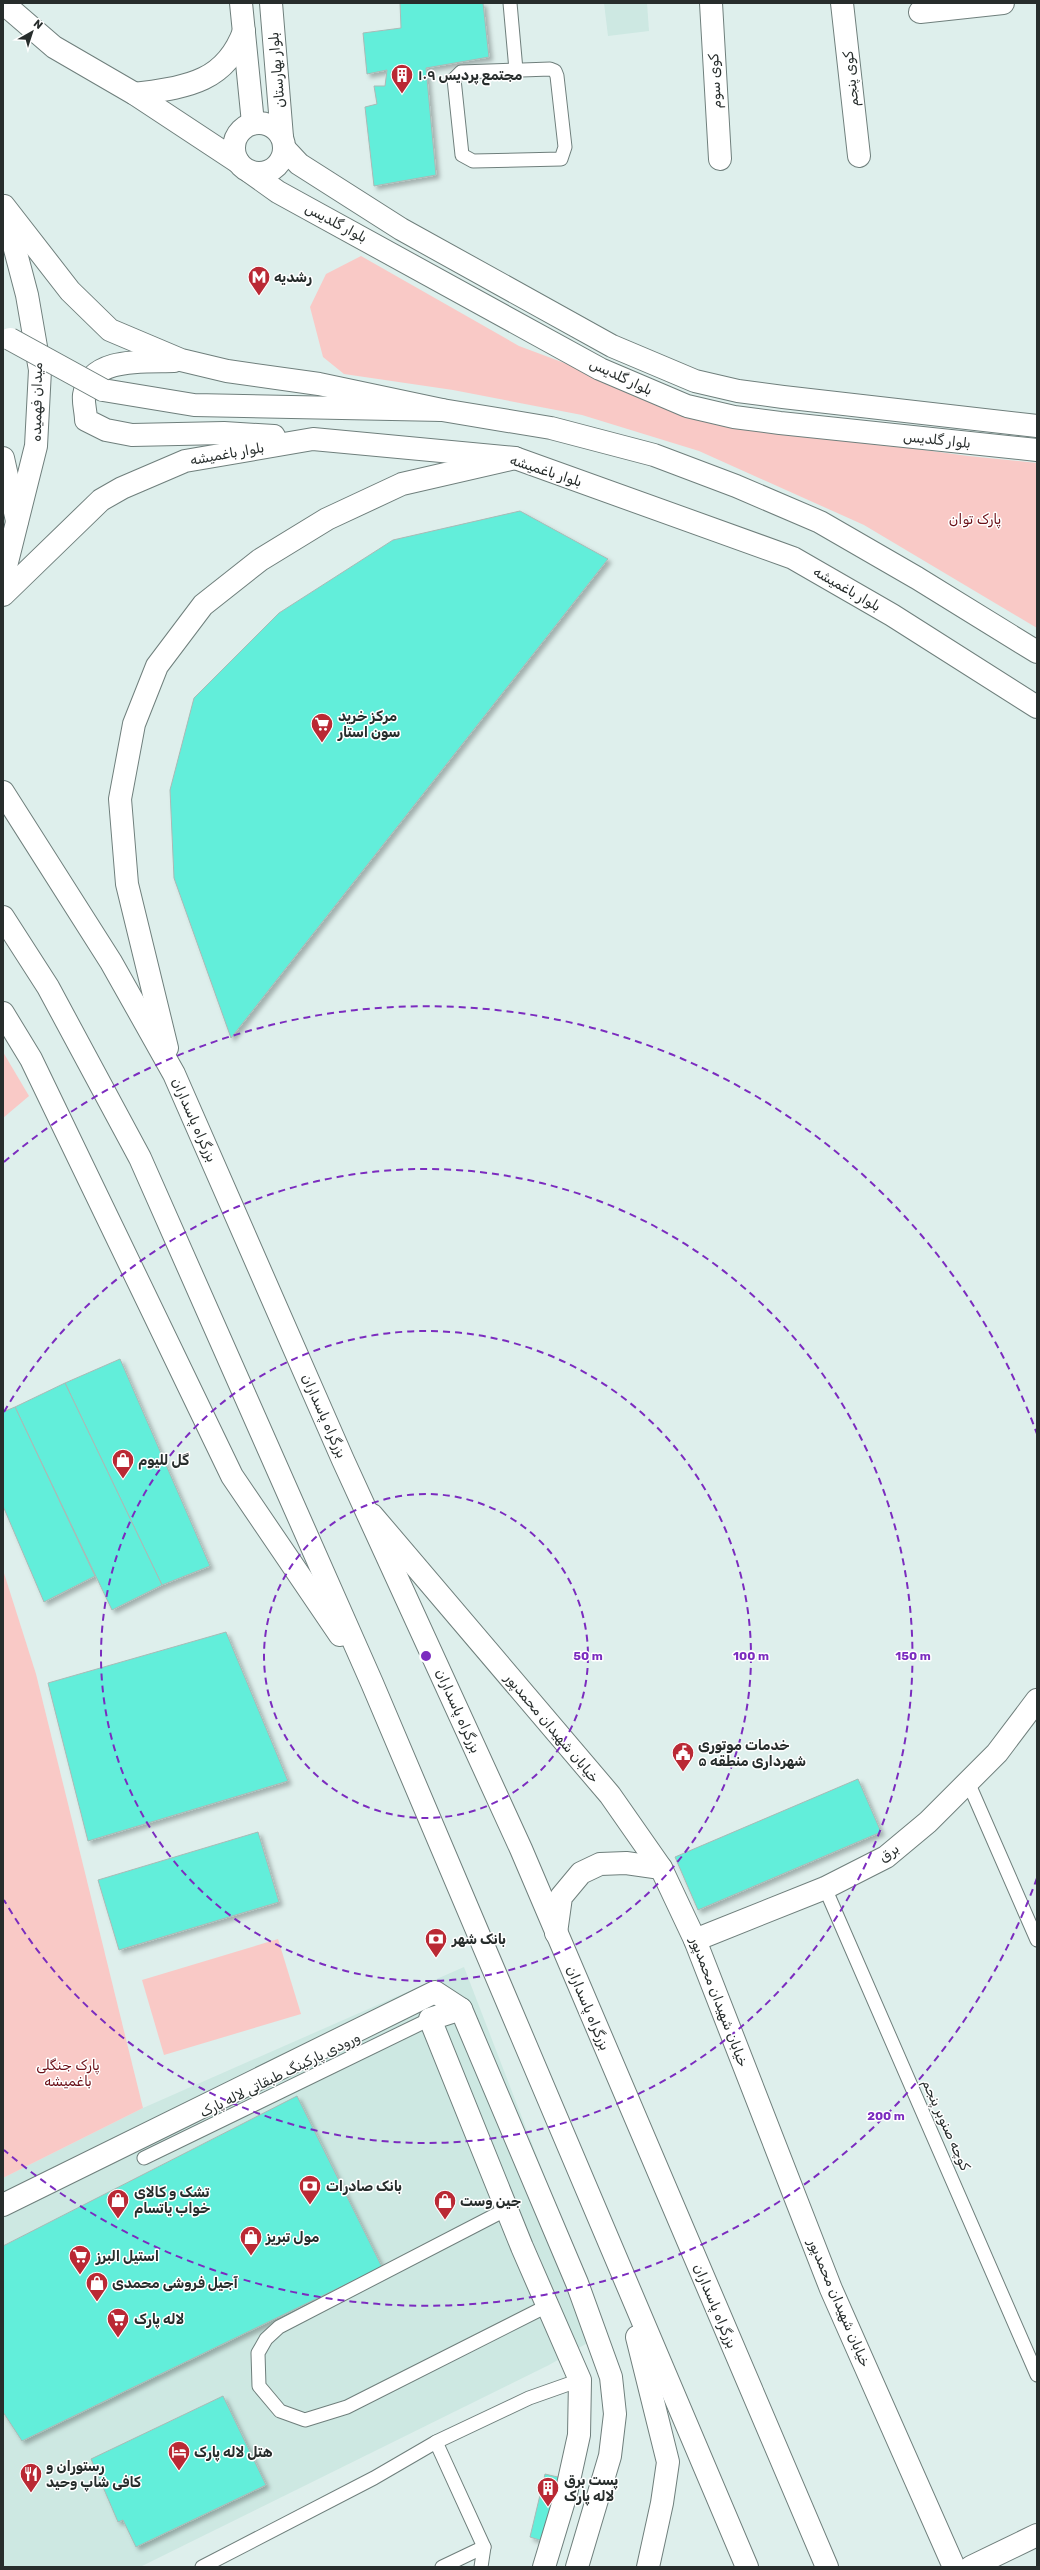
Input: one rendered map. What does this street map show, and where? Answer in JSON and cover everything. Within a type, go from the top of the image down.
[{"type":"main road","name":"بلوار گلدیس","points":[[3,3],[54,47],[135,94],[244,167],[278,192],[600,369],[687,406],[734,416],[780,423],[1037,450]]},
{"type":"main road","name":"بلوار بهارستان","points":[[241,3],[252,123]]},
{"type":"main road","name":"بلوار بهارستان","points":[[271,3],[283,143]]},
{"type":"main road","name":"کوی سوم","points":[[711,3],[720,159]]},
{"type":"main road","name":"کوی پنجم","points":[[842,3],[859,156]]},
{"type":"main road","points":[[920,12],[1003,3]]},
{"type":"main road","points":[[135,94],[173,88],[214,74],[230,60],[237,50],[244,31]]},
{"type":"main road","points":[[260,122],[273,126],[283,143],[280,162],[276,167],[264,173],[244,167],[235,155],[235,139],[242,129],[252,123],[260,122]]},
{"type":"main road","name":"بلوار گلدیس","points":[[283,143],[299,164],[401,229],[612,346],[695,381],[783,397],[1037,426]]},
{"type":"main road","points":[[4,205],[70,291],[110,330],[181,360],[227,371],[319,384],[442,410],[551,428],[639,451],[736,486],[820,522],[917,578],[1037,652]]},
{"type":"main road","name":"میدان فهمیده","points":[[3,578],[36,446],[40,370],[27,295],[4,205]]},
{"type":"main road","points":[[3,334],[103,390],[194,405],[442,410]]},
{"type":"main road","points":[[181,360],[118,363],[95,374],[84,394],[86,420],[106,430],[132,435],[224,434],[313,439]]},
{"type":"main road","name":"بلوار باغمیشه","points":[[3,595],[101,500],[122,488],[185,461],[313,439],[514,458],[792,558],[892,615],[1037,707]]},
{"type":"main road","points":[[3,458],[17,521]]},
{"type":"main road","points":[[174,1074],[127,884],[120,800],[134,724],[157,666],[203,605],[260,560],[327,519],[402,484],[514,458]]},
{"type":"main road","name":"بزرگراه پاسداران","points":[[3,792],[111,962],[174,1074],[556,1933],[827,2567]]},
{"type":"main road","points":[[3,917],[48,987],[140,1158],[372,1683],[747,2567]]},
{"type":"main road","points":[[3,1013],[31,1059],[232,1476],[372,1683]]},
{"type":"main road","name":"خیابان شهیدان محمدپور","points":[[366,1508],[610,1796],[661,1868],[695,1940],[831,2289],[954,2567]]},
{"type":"main road","name":"برق","points":[[695,1940],[825,1888],[886,1857],[928,1822],[968,1782],[997,1752],[1037,1701]]},
{"type":"main road","points":[[556,1933],[561,1897],[581,1874],[600,1864],[626,1863],[661,1868]]},
{"type":"main road","points":[[3,2204],[435,1992],[461,2009],[576,2283],[611,2377],[615,2414],[610,2456],[577,2567]]},
{"type":"main road","points":[[461,2009],[430,2019],[519,2239],[580,2380],[578,2435],[566,2494],[544,2567]]},
{"type":"main road","points":[[519,2239],[543,2230],[599,2377],[610,2456]]},
{"type":"main road","points":[[623,2275],[668,2462],[662,2504],[648,2567]]},
{"type":"main road","points":[[971,2567],[1037,2535]]},
{"type":"lane","points":[[510,3],[516,70]]},
{"type":"lane","points":[[516,70],[555,71],[565,147],[561,159],[473,162],[466,159],[462,155],[454,79],[461,72],[516,70]]},
{"type":"lane","points":[[968,1782],[1037,1940]]},
{"type":"lane","name":"کوچه صنوبر پنجم","points":[[825,1888],[1037,2375]]},
{"type":"lane","name":"ورودی پارکینگ طبقاتی لاله پارک","points":[[144,2158],[430,2019]]},
{"type":"lane","points":[[507,2209],[279,2327],[266,2339],[258,2353],[259,2386],[280,2411],[305,2420],[347,2407],[547,2306]]},
{"type":"lane","points":[[205,2566],[374,2478],[436,2442],[529,2398],[580,2380]]},
{"type":"lane","points":[[436,2442],[484,2547],[481,2567]]},
{"type":"lane","points":[[442,2567],[484,2547]]},
{"type":"shaded area","points":[[604,3],[647,3],[649,31],[608,36]]},
{"type":"shaded area","points":[[464,1967],[605,2333],[549,2365],[140,2567],[3,2567],[3,2178],[143,2108]]},
{"type":"green space","name":"پارک توان","points":[[361,256],[519,346],[722,422],[968,456],[1037,463],[1037,628],[864,525],[699,451],[582,415],[453,390],[344,374],[323,357],[310,307],[326,274]]},
{"type":"green space","points":[[3,1052],[29,1096],[3,1118]]},
{"type":"green space","name":"پارک جنگلی باغمیشه","points":[[3,1570],[36,1674],[143,2108],[3,2178]]},
{"type":"green space","points":[[278,1939],[301,2014],[164,2055],[142,1980]]},
{"type":"building","name":"مجتمع پردیس ۱۰۹","points":[[400,3],[483,3],[489,57],[426,68],[436,175],[374,186],[365,107],[377,104],[374,86],[385,86],[387,70],[367,74],[363,33],[401,28]]},
{"type":"building","name":"مرکز خرید سون استار","points":[[520,511],[608,559],[231,1038],[174,878],[170,790],[194,698],[279,613],[393,540]]},
{"type":"building","points":[[120,1359],[210,1566],[162,1585],[65,1383]]},
{"type":"building","points":[[65,1383],[162,1585],[112,1610],[15,1407]]},
{"type":"building","points":[[15,1407],[95,1576],[44,1602],[3,1506],[3,1412]]},
{"type":"building","points":[[226,1632],[288,1781],[88,1841],[48,1683]]},
{"type":"building","points":[[858,1779],[881,1832],[698,1910],[675,1857]]},
{"type":"building","points":[[258,1832],[279,1902],[119,1950],[98,1880]]},
{"type":"building","name":"لاله پارک","points":[[297,2096],[382,2267],[22,2441],[3,2412],[3,2246]]},
{"type":"building","name":"هتل لاله پارک","points":[[223,2396],[266,2485],[136,2547],[123,2520],[118,2522],[91,2459]]},
{"type":"building","name":"پست برق لاله پارک","points":[[545,2474],[566,2479],[549,2543],[530,2537]]},
{"type":"place","name":"مجتمع پردیس ۱۰۹","points":[[402,94]]},
{"type":"place","name":"رشدیه","points":[[259,296]]},
{"type":"place","name":"مرکز خرید سون استار","points":[[322,744]]},
{"type":"place","name":"گل للیوم","points":[[123,1480]]},
{"type":"place","name":"خدمات موتوری شهرداری منطقه ۵","points":[[683,1772]]},
{"type":"place","name":"بانک شهر","points":[[436,1958]]},
{"type":"place","name":"بانک صادرات","points":[[310,2206]]},
{"type":"place","name":"تشک و کالای خواب یاتسام","points":[[118,2220]]},
{"type":"place","name":"جین وست","points":[[445,2220]]},
{"type":"place","name":"مول تبریز","points":[[251,2256]]},
{"type":"place","name":"استیل البرز","points":[[80,2276]]},
{"type":"place","name":"آجیل فروشی محمدی","points":[[97,2302]]},
{"type":"place","name":"لاله پارک","points":[[118,2338]]},
{"type":"place","name":"هتل لاله پارک","points":[[179,2472]]},
{"type":"place","name":"رستوران و کافی شاپ وحید","points":[[31,2494]]},
{"type":"place","name":"پست برق لاله پارک","points":[[548,2508]]}]
